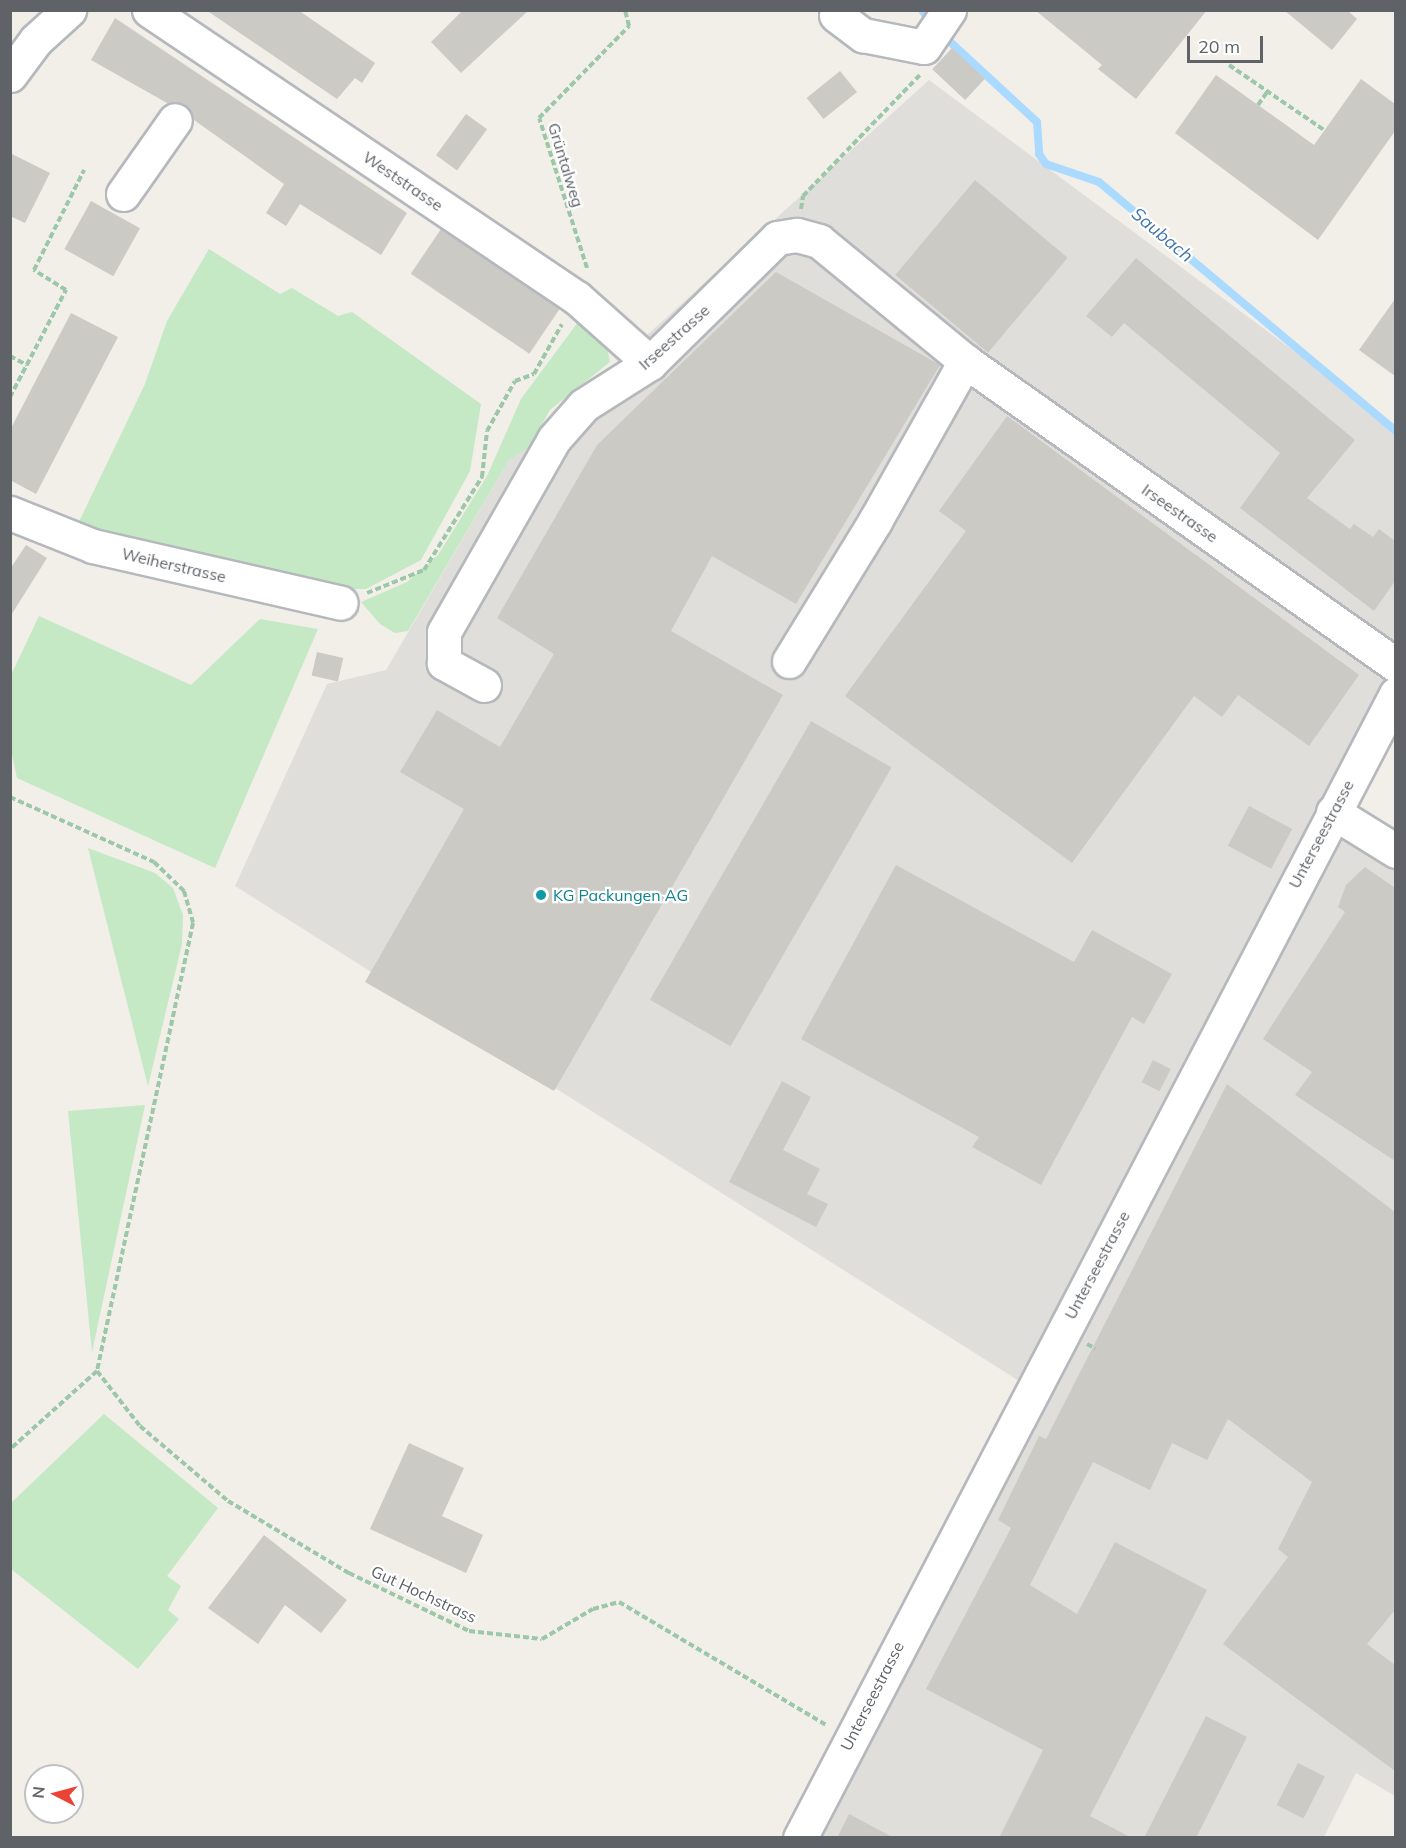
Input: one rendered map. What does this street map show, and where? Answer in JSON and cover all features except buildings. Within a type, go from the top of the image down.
[{"type":"street","points":[[10,75],[36,40],[69,10]]},
{"type":"street","name":"Weststrasse","points":[[148,10],[583,288],[650,363]]},
{"type":"street","points":[[836,15],[863,35],[924,46],[949,10]]},
{"type":"street","points":[[123,194],[175,120]]},
{"type":"street","name":"Irseestrasse","points":[[484,685],[444,663],[444,632],[554,439],[585,405],[650,363],[777,238],[797,235],[819,241],[965,361],[1395,665]]},
{"type":"street","points":[[789,661],[876,520],[965,361]]},
{"type":"street","name":"Weiherstrasse","points":[[10,513],[93,546],[341,603]]},
{"type":"street","name":"Unterseestrasse","points":[[800,1838],[1395,694]]},
{"type":"street","points":[[1333,812],[1395,851]]},
{"type":"path","name":"Grüntalweg","points":[[583,288],[539,118],[629,26],[625,10]]},
{"type":"path","points":[[797,235],[803,196],[916,84],[929,58],[924,46]]},
{"type":"path","points":[[1229,65],[1324,130]]},
{"type":"path","points":[[1258,105],[1267,92]]},
{"type":"path","points":[[10,397],[66,290],[34,270],[84,170]]},
{"type":"path","points":[[341,603],[424,570],[482,477],[487,431],[498,411],[515,381],[534,375],[583,288]]},
{"type":"path","points":[[10,356],[27,365]]},
{"type":"path","points":[[10,797],[154,862],[184,891],[193,923],[97,1371],[10,1449]]},
{"type":"path","name":"Gut Hochstrass","points":[[97,1371],[140,1426],[228,1501],[349,1573],[459,1626],[542,1639],[592,1609],[619,1602],[811,1716]]},
{"type":"shaded area","points":[[929,80],[1395,426],[1395,671],[1333,812],[1395,853],[1395,1796],[1356,1773],[1324,1837],[800,1837],[1032,1389],[235,886],[327,684],[386,670],[509,460]]},
{"type":"green space","points":[[209,249],[280,294],[292,288],[338,316],[352,312],[481,404],[470,471],[421,560],[366,589],[336,589],[77,526],[145,384],[167,321]]},
{"type":"green space","points":[[581,318],[606,341],[610,362],[550,410],[529,447],[509,460],[408,631],[395,633],[380,624],[361,602],[407,582],[438,555],[487,476],[521,399]]},
{"type":"green space","points":[[39,616],[191,685],[260,619],[318,629],[215,868],[17,778],[11,750],[11,675]]},
{"type":"green space","points":[[88,848],[155,873],[173,888],[183,915],[182,944],[148,1086]]},
{"type":"green space","points":[[145,1105],[92,1352],[68,1111]]},
{"type":"green space","points":[[104,1414],[218,1508],[167,1576],[181,1586],[168,1610],[179,1619],[138,1669],[11,1569],[11,1503]]},
{"type":"waterway","name":"Saubach","points":[[922,10],[929,21]]},
{"type":"waterway","name":"Saubach","points":[[947,39],[1037,122],[1039,154],[1046,164],[1099,182],[1396,431]]},
{"type":"place","name":"KG Packungen AG","points":[[541,895]]}]
